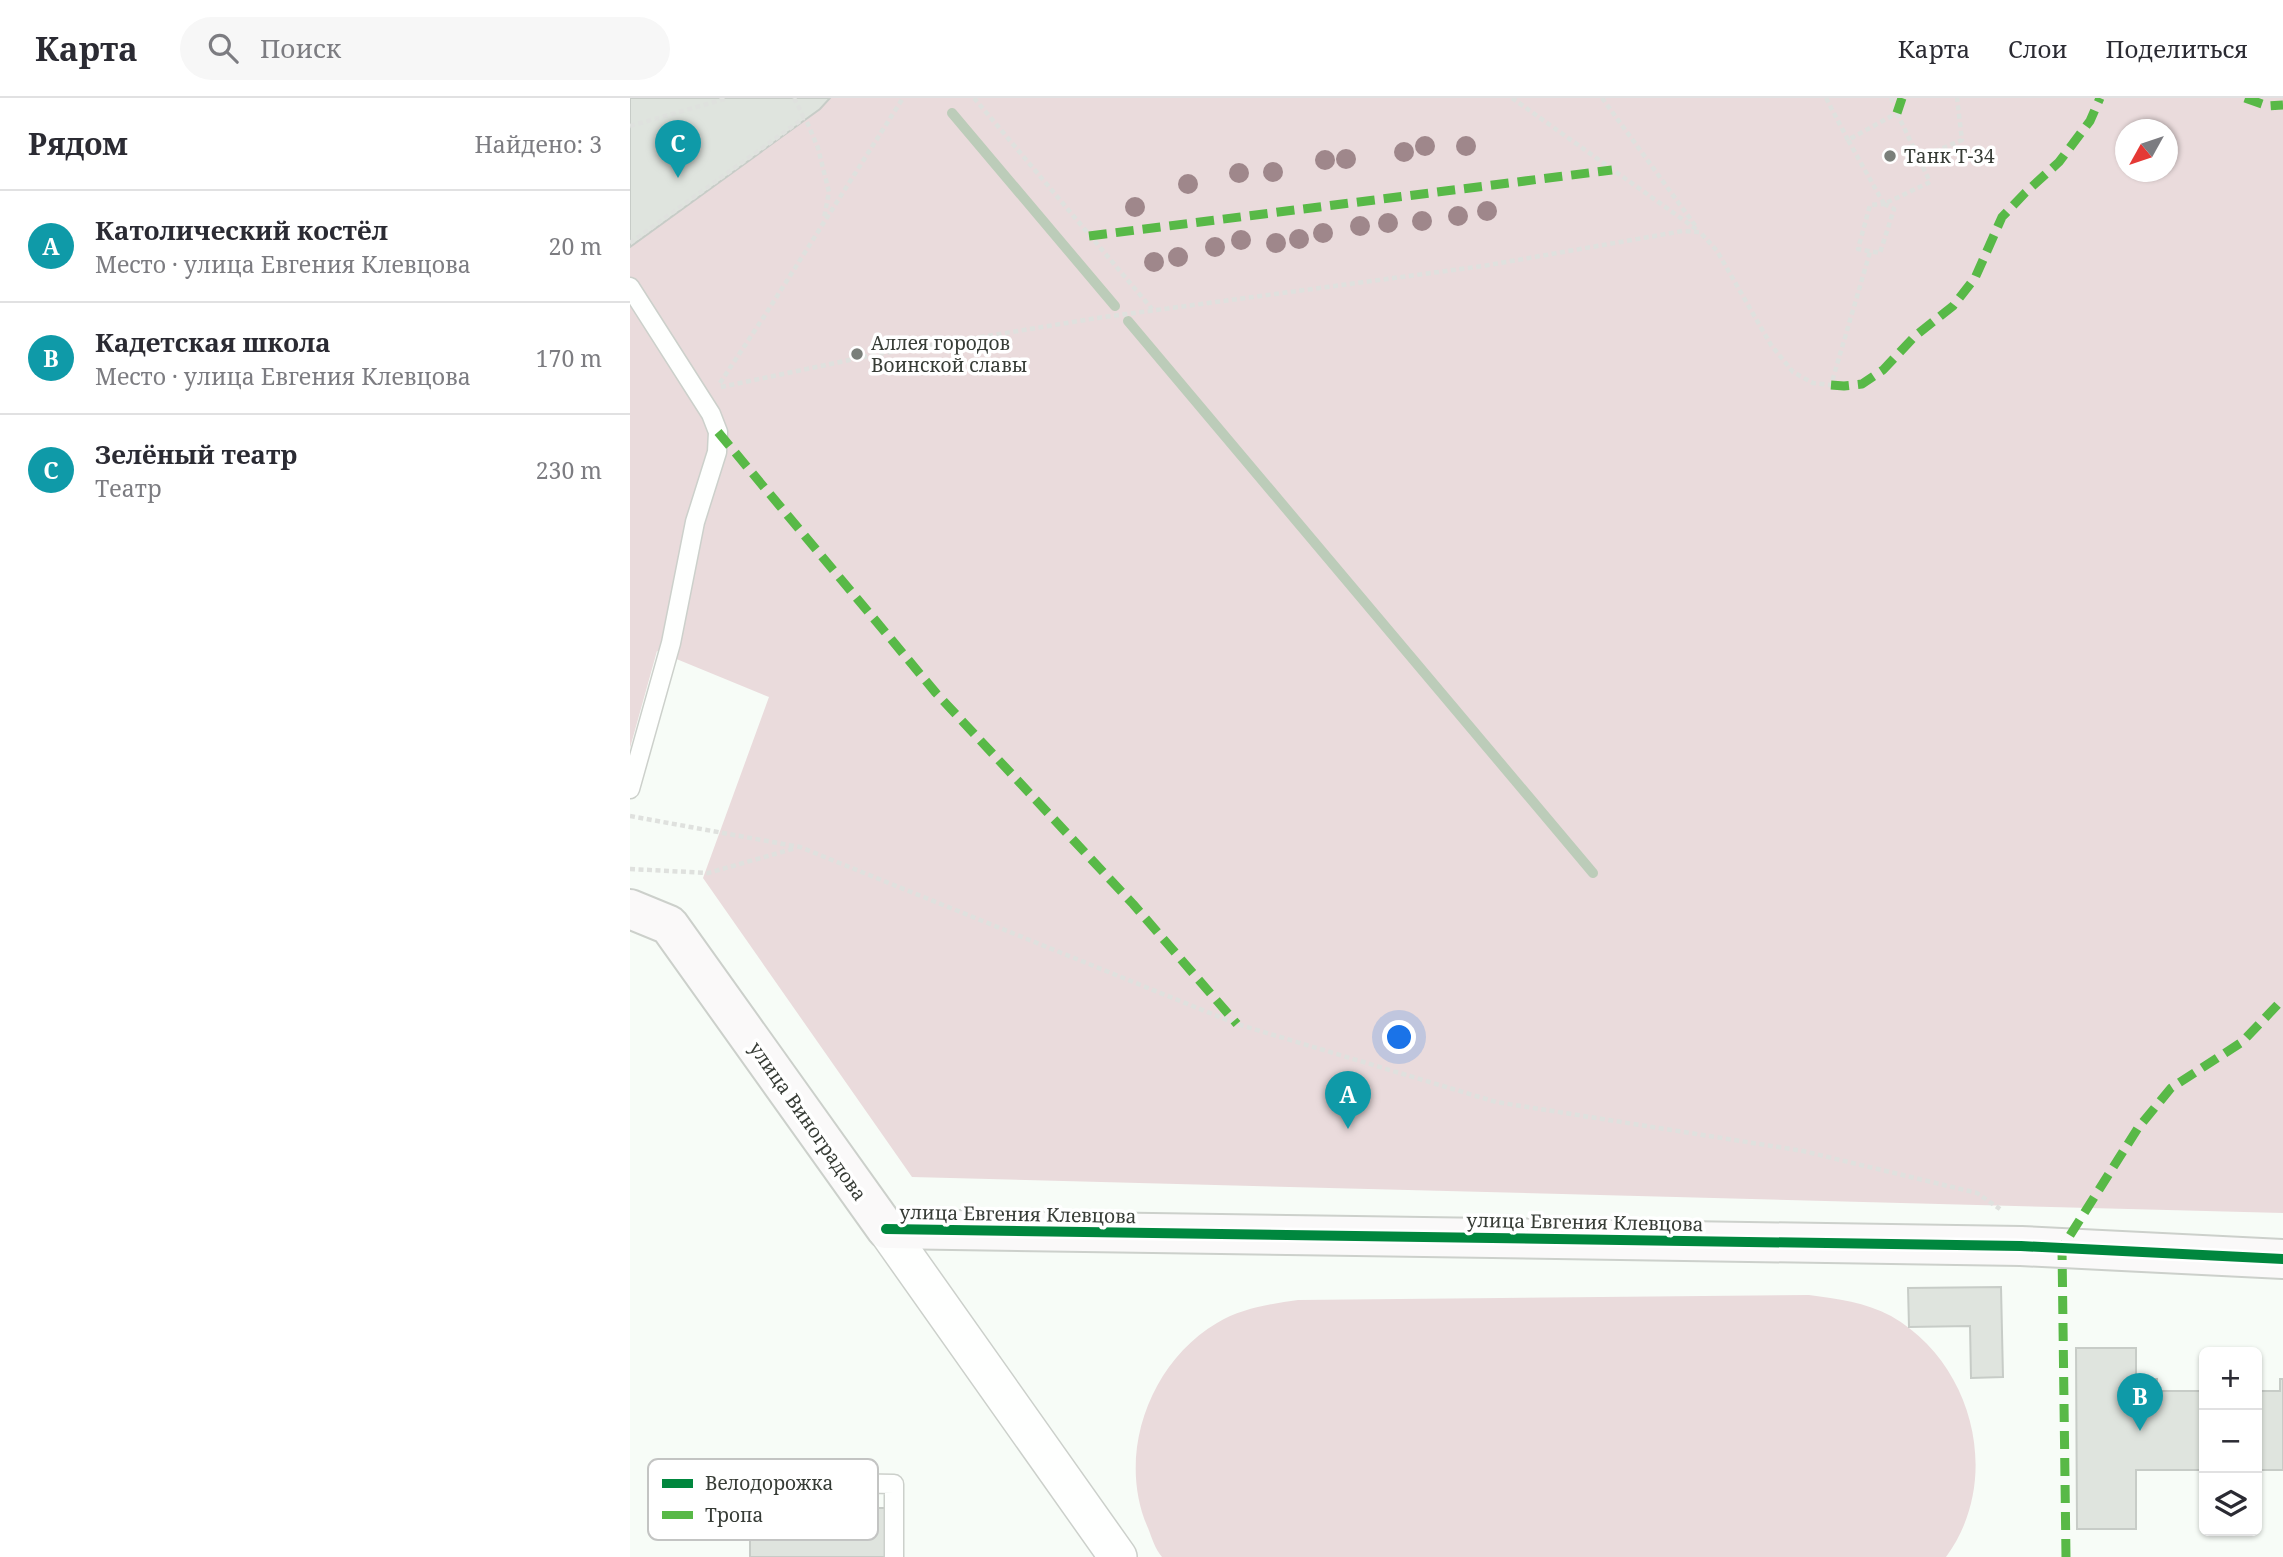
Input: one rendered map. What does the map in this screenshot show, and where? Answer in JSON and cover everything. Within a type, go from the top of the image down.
[{"type":"street","name":"улица Виноградова","points":[[630,909],[669,926],[1118,1557]]},
{"type":"street","name":"улица Евгения Клевцова","points":[[886,1229],[2021,1246],[2283,1259]]},
{"type":"lane","points":[[630,287],[711,414],[718,432],[717,452],[695,522],[671,643],[630,789]]},
{"type":"lane","points":[[878,1484],[894,1484],[894,1557]]},
{"type":"path","points":[[630,126],[728,98]]},
{"type":"path","points":[[794,98],[818,148],[829,192],[823,222]]},
{"type":"path","points":[[903,98],[716,388],[878,354],[1153,310],[1483,265],[1683,231],[1700,232]]},
{"type":"path","points":[[974,98],[1153,310]]},
{"type":"path","points":[[1512,98],[1700,232]]},
{"type":"path","points":[[1602,98],[1700,232],[1717,251],[1771,345],[1793,372],[1813,383],[1831,385],[1870,251]]},
{"type":"path","points":[[1826,98],[1884,204],[1894,209],[1880,253],[1858,249],[1870,205],[1884,204],[1930,181],[1891,98]]},
{"type":"path","points":[[1919,158],[1962,140],[1957,98]]},
{"type":"path","points":[[1848,140],[1897,113]]},
{"type":"path","points":[[630,243],[805,120]]},
{"type":"path","points":[[630,816],[800,847],[1237,1024],[1496,1102],[1803,1151],[1977,1193],[2018,1222],[2021,1246]]},
{"type":"path","points":[[630,869],[709,873],[800,847]]},
{"type":"shaded area","points":[[630,98],[2283,98],[2283,1213],[912,1177],[703,878],[769,697],[657,651],[630,748]]},
{"type":"shaded area","points":[[1809,1295],[1861,1304],[1891,1316],[1920,1337],[1943,1363],[1960,1393],[1971,1425],[1976,1459],[1973,1493],[1963,1526],[1946,1557],[1162,1557],[1148,1528],[1139,1500],[1136,1471],[1138,1442],[1145,1414],[1157,1386],[1173,1362],[1193,1340],[1217,1323],[1246,1310],[1298,1300]]},
{"type":"building","points":[[630,98],[830,98],[820,109],[630,247]]},
{"type":"building","points":[[2001,1287],[2003,1377],[1971,1378],[1970,1326],[1909,1327],[1908,1288]]},
{"type":"building","points":[[2076,1348],[2136,1348],[2136,1379],[2157,1379],[2157,1391],[2199,1391],[2199,1470],[2136,1470],[2136,1529],[2077,1529]]},
{"type":"building","points":[[2280,1379],[2283,1379],[2283,1470],[2262,1470],[2262,1391],[2280,1391]]},
{"type":"building","points":[[878,1508],[887,1508],[886,1557],[750,1557],[750,1540],[878,1540]]},
{"type":"waterway","points":[[952,113],[1115,306]]},
{"type":"waterway","points":[[1128,321],[1593,873]]},
{"type":"marked path","points":[[1897,113],[1902,98]]},
{"type":"marked path","points":[[1831,385],[1862,384],[1883,370],[1915,336],[1953,306],[1975,278],[2002,217],[2059,162],[2090,121],[2100,98]]},
{"type":"marked path","points":[[2245,98],[2268,106],[2283,105]]},
{"type":"marked path","points":[[1089,236],[1612,170]]},
{"type":"marked path","points":[[718,432],[936,693],[1133,904],[1237,1024]]},
{"type":"marked path","points":[[2066,1557],[2062,1248],[2138,1128],[2171,1088],[2242,1042],[2283,999]]},
{"type":"cycle path","points":[[886,1229],[2021,1246],[2283,1259]]},
{"type":"place","name":"Танк Т-34","points":[[1890,156]]},
{"type":"place","name":"Зелёный театр","points":[[678,178]]},
{"type":"place","name":"Аллея городов Воинской славы","points":[[857,354]]},
{"type":"place","name":"Католический костёл","points":[[1348,1129]]},
{"type":"place","name":"Кадетская школа","points":[[2140,1431]]}]
